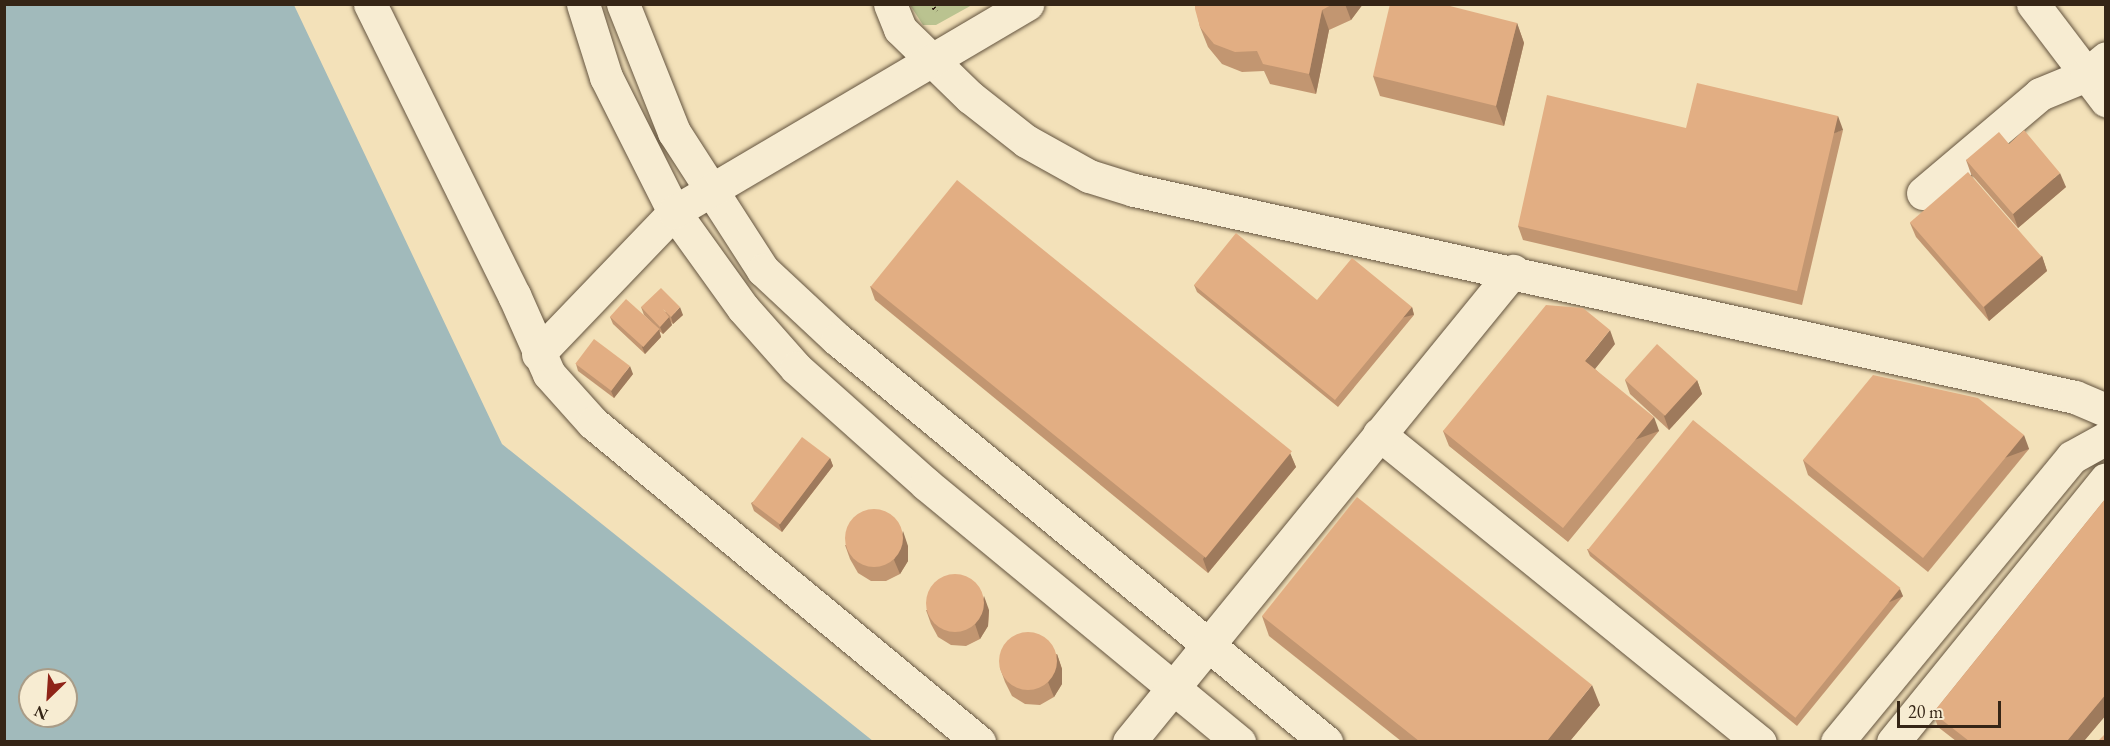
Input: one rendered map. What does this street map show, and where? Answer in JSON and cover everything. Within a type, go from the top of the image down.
[{"type":"street","points":[[370,4],[514,295],[538,354],[549,374],[593,423],[979,741]]},
{"type":"street","points":[[583,4],[606,77],[674,212],[743,308],[835,407],[1239,741]]},
{"type":"street","points":[[623,4],[674,132],[708,190],[763,270],[837,339],[1326,741]]},
{"type":"street","points":[[890,4],[900,29],[930,62],[1026,141],[1089,176],[1134,190],[1513,271],[2075,397],[2106,410]]},
{"type":"street","points":[[538,354],[674,212],[1027,4]]},
{"type":"street","points":[[2033,4],[2096,66],[2106,100]]},
{"type":"street","points":[[1923,193],[2040,94],[2096,66]]},
{"type":"street","points":[[1129,741],[1513,271]]},
{"type":"street","points":[[1379,434],[1760,741]]},
{"type":"street","points":[[1837,741],[2072,457],[2106,438]]},
{"type":"street","points":[[1893,741],[2106,479]]},
{"type":"path","points":[[931,4],[936,10]]},
{"type":"green space","points":[[910,5],[972,5],[936,25],[923,25]]},
{"type":"water","points":[[4,5],[294,5],[502,444],[873,741],[5,741]]},
{"type":"building","points":[[1195,4],[1333,4],[1322,10],[1309,74],[1263,64],[1257,51],[1235,52],[1214,44],[1200,27]]},
{"type":"building","points":[[1390,4],[1442,4],[1517,23],[1496,106],[1373,76]]},
{"type":"building","points":[[1697,83],[1838,116],[1797,291],[1518,226],[1547,95],[1686,128]]},
{"type":"building","points":[[2024,130],[2060,173],[2013,214],[1966,160],[1999,132],[2009,144]]},
{"type":"building","points":[[1968,172],[2041,257],[1983,307],[1910,223]]},
{"type":"building","points":[[957,180],[1292,451],[1206,558],[871,286]]},
{"type":"building","points":[[1236,233],[1317,300],[1352,258],[1412,307],[1335,400],[1194,285]]},
{"type":"building","points":[[661,288],[680,307],[671,317],[663,309],[669,317],[660,327],[641,307]]},
{"type":"building","points":[[626,299],[659,329],[643,347],[610,317]]},
{"type":"building","points":[[1546,305],[1583,308],[1610,330],[1585,361],[1654,417],[1563,528],[1443,431]]},
{"type":"building","points":[[594,339],[630,366],[611,391],[575,364]]},
{"type":"building","points":[[1657,344],[1697,380],[1665,416],[1625,380]]},
{"type":"building","points":[[1873,375],[1978,398],[2024,435],[1923,558],[1803,460]]},
{"type":"building","points":[[1693,420],[1900,588],[1795,718],[1588,550]]},
{"type":"building","points":[[802,437],[830,458],[780,524],[752,503]]},
{"type":"building","points":[[1357,497],[1592,685],[1547,741],[1419,741],[1262,616]]},
{"type":"building","points":[[2106,498],[2106,694],[2067,741],[1969,741],[1933,713]]},
{"type":"building","points":[[874,509],[885,511],[898,522],[903,538],[901,549],[890,562],[874,567],[863,565],[850,554],[845,538],[847,527],[858,514]]},
{"type":"building","points":[[955,574],[966,576],[979,587],[984,603],[982,614],[971,627],[955,632],[944,630],[931,619],[926,603],[928,592],[939,579]]},
{"type":"building","points":[[1028,632],[1039,634],[1052,645],[1057,661],[1055,672],[1044,685],[1028,690],[1017,688],[1004,677],[999,661],[1001,650],[1012,637]]},
{"type":"building","points":[[2106,733],[2106,741],[2098,741]]}]
